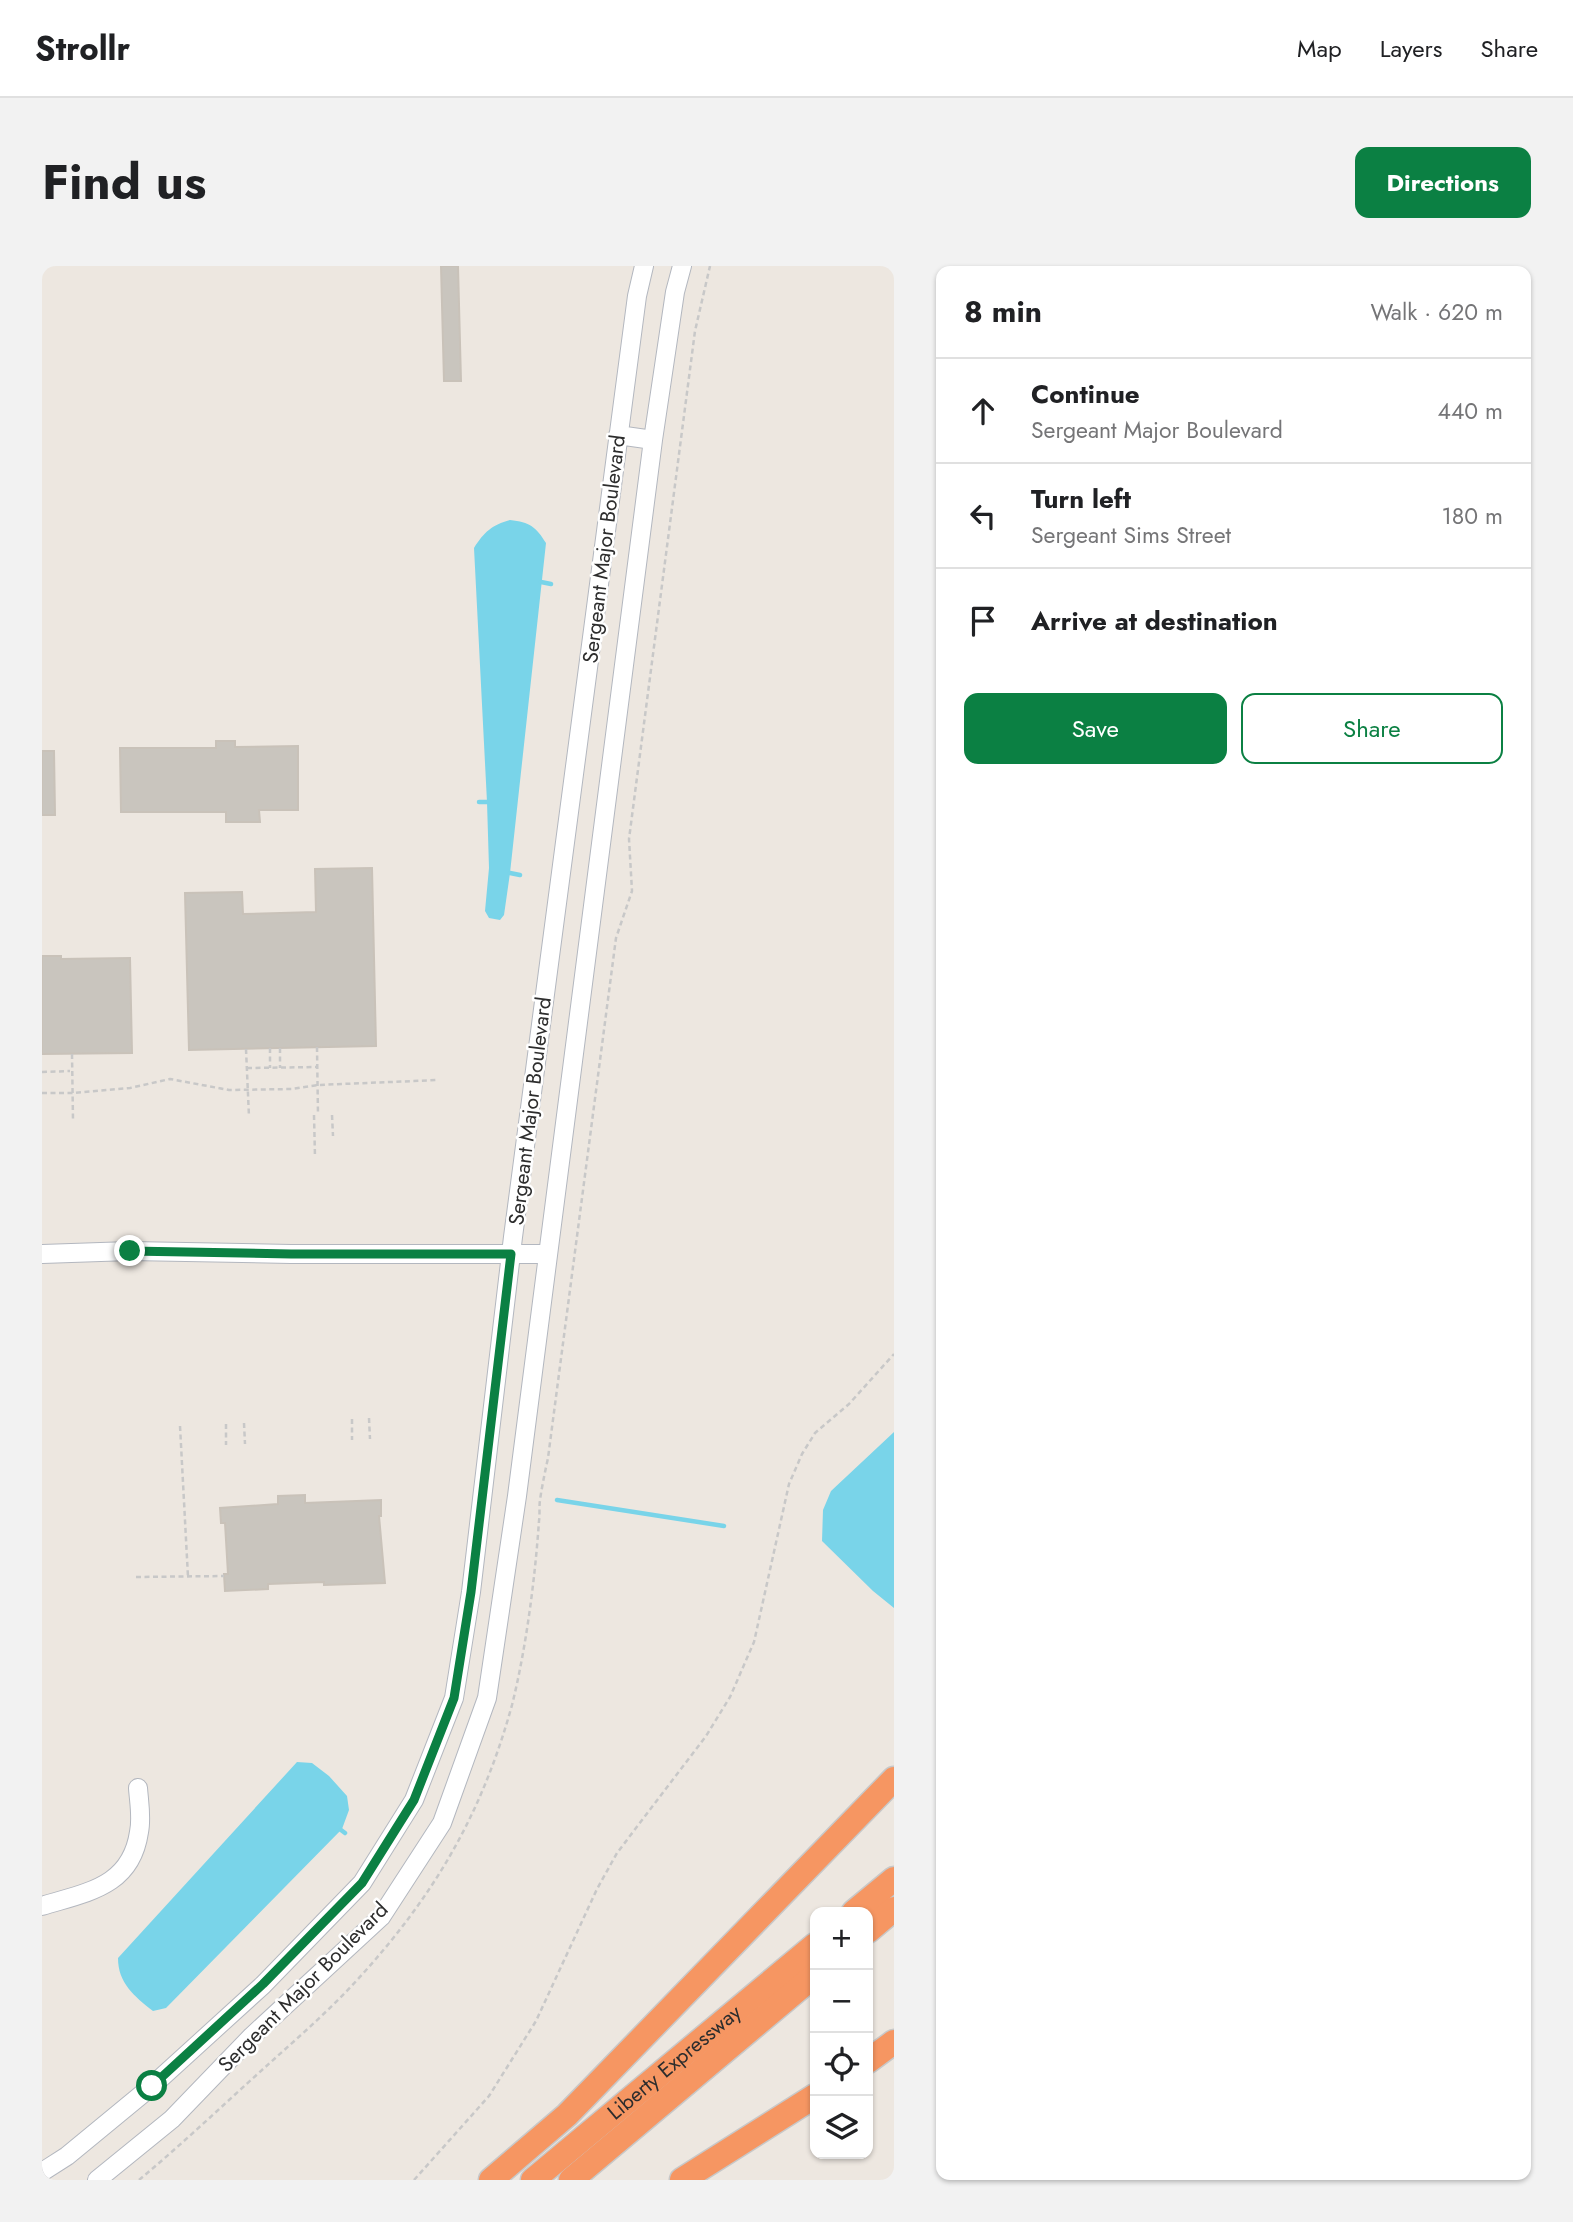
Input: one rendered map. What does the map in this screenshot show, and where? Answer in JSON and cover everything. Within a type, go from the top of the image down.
[{"type":"highway","points":[[491,2180],[567,2115],[894,1779]]},
{"type":"highway","points":[[860,1907],[894,1879]]},
{"type":"highway","points":[[873,1927],[894,1909]]},
{"type":"highway","name":"Liberty Expressway","points":[[533,2180],[810,1948]]},
{"type":"highway","name":"Liberty Expressway","points":[[570,2180],[810,1979]]},
{"type":"highway","points":[[873,2057],[894,2042]]},
{"type":"highway","points":[[682,2180],[810,2099]]},
{"type":"street","name":"Sergeant Major Boulevard","points":[[42,2172],[66,2156],[152,2086],[263,1984],[362,1883],[414,1800],[454,1698],[471,1592],[511,1254],[618,435],[637,296],[644,266]]},
{"type":"street","name":"Sergeant Major Boulevard","points":[[97,2180],[172,2119],[252,2036],[381,1917],[442,1823],[487,1698],[517,1496],[653,440],[675,292],[682,266]]},
{"type":"street","points":[[618,435],[653,440]]},
{"type":"street","points":[[42,1254],[128,1251],[548,1254]]},
{"type":"street","points":[[42,1906],[101,1888],[119,1875],[135,1851],[140,1829],[138,1788]]},
{"type":"street","points":[[229,2016],[252,2036]]},
{"type":"path","points":[[315,1157],[317,1047]]},
{"type":"path","points":[[270,1048],[270,1068]]},
{"type":"path","points":[[280,1048],[280,1068]]},
{"type":"path","points":[[246,1049],[249,1117]]},
{"type":"path","points":[[72,1054],[73,1120]]},
{"type":"path","points":[[247,1068],[317,1067]]},
{"type":"path","points":[[42,1072],[72,1071]]},
{"type":"path","points":[[42,1093],[130,1088],[170,1079],[229,1090],[438,1080]]},
{"type":"path","points":[[332,1115],[333,1136]]},
{"type":"path","points":[[414,2180],[489,2096],[537,2021],[597,1889],[617,1853],[706,1736],[730,1697],[754,1642],[789,1484],[802,1454],[815,1433],[849,1404],[894,1354]]},
{"type":"path","points":[[369,1418],[370,1439]]},
{"type":"path","points":[[352,1419],[352,1440]]},
{"type":"path","points":[[244,1423],[245,1444]]},
{"type":"path","points":[[226,1424],[226,1445]]},
{"type":"path","points":[[180,1426],[188,1577]]},
{"type":"path","points":[[136,1577],[224,1576]]},
{"type":"water","points":[[510,520],[532,526],[546,543],[510,873],[504,915],[500,920],[489,918],[485,911],[489,868],[487,802],[474,548],[489,530]]},
{"type":"water","points":[[894,1432],[894,1608],[822,1541],[823,1510],[831,1491]]},
{"type":"water","points":[[297,1762],[312,1763],[329,1776],[347,1796],[349,1810],[342,1829],[166,2008],[153,2011],[124,1982],[118,1958]]},
{"type":"building","points":[[441,266],[458,266],[461,381],[444,381]]},
{"type":"building","points":[[216,741],[235,741],[235,747],[298,746],[298,810],[259,810],[260,822],[226,822],[226,812],[121,812],[120,748],[216,748]]},
{"type":"building","points":[[42,751],[54,751],[55,815],[42,815]]},
{"type":"building","points":[[372,868],[376,1046],[189,1050],[185,893],[242,892],[243,914],[316,912],[315,869]]},
{"type":"building","points":[[42,956],[61,956],[61,959],[130,958],[132,1053],[42,1054]]},
{"type":"building","points":[[305,1495],[305,1503],[381,1500],[379,1516],[385,1583],[268,1584],[268,1589],[225,1591],[224,1574],[228,1574],[225,1523],[221,1523],[220,1508],[278,1504],[278,1496]]},
{"type":"waterway","points":[[541,582],[551,584]]},
{"type":"waterway","points":[[479,802],[487,802]]},
{"type":"waterway","points":[[510,873],[520,875]]},
{"type":"waterway","points":[[557,1500],[724,1526]]},
{"type":"waterway","points":[[341,1830],[345,1833]]},
{"type":"route","points":[[130,1251],[511,1254],[471,1592],[454,1698],[414,1800],[362,1883],[263,1984],[152,2086]]}]
